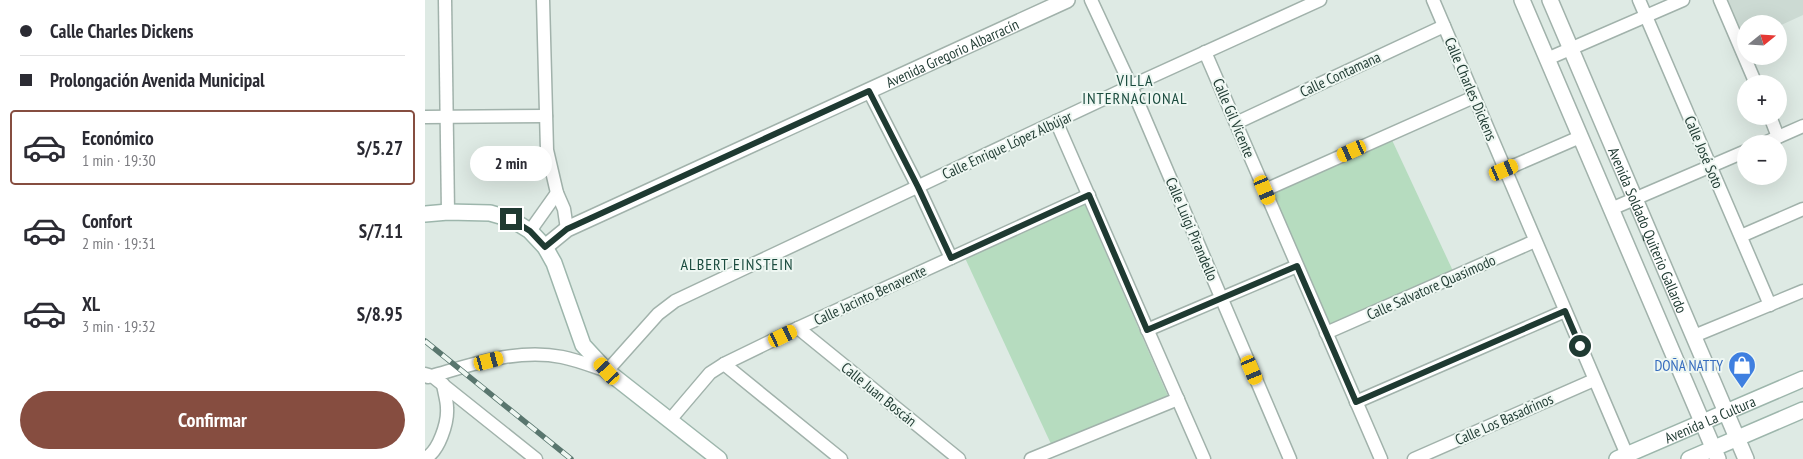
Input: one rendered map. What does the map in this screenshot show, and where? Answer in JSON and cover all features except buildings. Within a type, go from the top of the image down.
[{"type":"street","points":[[445,0],[448,212]]},
{"type":"street","points":[[543,0],[547,150],[557,193],[564,209],[567,229]]},
{"type":"street","name":"Avenida Gregorio Albarracín","points":[[545,247],[567,229],[1067,0]]},
{"type":"street","name":"Calle Luigi Pirandello","points":[[1091,0],[1131,86],[1290,459]]},
{"type":"street","name":"Calle Enrique López Albújar","points":[[607,371],[657,314],[675,301],[1131,86],[1320,0]]},
{"type":"street","name":"Calle Charles Dickens","points":[[1433,0],[1595,380],[1622,457]]},
{"type":"street","name":"Avenida Soldado Quiterio Gallardo","points":[[1521,0],[1716,454]]},
{"type":"street","name":"Avenida Soldado Quiterio Gallardo","points":[[1550,0],[1747,459]]},
{"type":"street","name":"Calle José Soto","points":[[1639,0],[1770,305]]},
{"type":"street","points":[[1547,59],[1683,0]]},
{"type":"street","points":[[1720,0],[1752,75]]},
{"type":"street","name":"Calle Contamana","points":[[1236,123],[1444,26]]},
{"type":"street","name":"Calle Gil Vicente","points":[[1205,52],[1381,459]]},
{"type":"street","points":[[869,91],[918,187],[951,258]]},
{"type":"street","points":[[1265,190],[1474,97]]},
{"type":"street","points":[[425,118],[546,116]]},
{"type":"street","points":[[1057,122],[1204,459]]},
{"type":"street","points":[[1783,135],[1803,126]]},
{"type":"street","points":[[1504,170],[1580,137]]},
{"type":"street","points":[[1611,209],[1737,155]]},
{"type":"street","points":[[530,231],[557,193]]},
{"type":"street","name":"Calle Jacinto Benavente","points":[[670,420],[710,373],[724,364],[798,328],[1089,195]]},
{"type":"street","points":[[1741,236],[1803,209]]},
{"type":"street","points":[[425,214],[448,212],[495,214],[511,219],[530,231],[545,247],[554,263],[583,345],[607,371],[719,459]]},
{"type":"street","name":"Calle Salvatore Quasimodo","points":[[1326,333],[1535,241]]},
{"type":"street","points":[[1147,330],[1297,266]]},
{"type":"street","points":[[1694,336],[1803,291]]},
{"type":"street","points":[[1356,402],[1565,311]]},
{"type":"street","name":"Calle Juan Boscán","points":[[798,328],[959,459]]},
{"type":"street","points":[[427,376],[503,357],[532,354],[562,357],[607,371]]},
{"type":"street","points":[[724,364],[841,459]]},
{"type":"street","points":[[427,376],[443,384],[536,459]]},
{"type":"street","name":"Avenida La Cultura","points":[[1622,457],[1803,379]]},
{"type":"street","name":"Calle Los Basadrinos","points":[[1413,459],[1595,380]]},
{"type":"street","points":[[425,458],[429,456],[436,446],[443,432],[447,407],[443,384]]},
{"type":"street","points":[[1031,459],[1178,399]]},
{"type":"street","name":"Avenida La Cultura","points":[[1689,459],[1716,454],[1737,438],[1803,410]]},
{"type":"shaded area","points":[[1725,0],[1803,0],[1803,15],[1787,22],[1787,15],[1737,15],[1737,27]]},
{"type":"green space","points":[[1392,140],[1453,271],[1329,326],[1273,192]]},
{"type":"green space","points":[[1084,203],[1168,396],[1051,444],[965,258]]},
{"type":"railway","points":[[425,341],[571,459]]},
{"type":"place","name":"DOÑA NATTY","points":[[1742,389]]},
{"type":"district","name":"VILLA INTERNACIONAL","points":[[1135,89]]},
{"type":"district","name":"ALBERT EINSTEIN","points":[[737,264]]},
{"type":"route","points":[[511,219],[530,231],[545,247],[567,229],[869,91],[918,187],[951,258],[1089,195],[1147,330],[1297,266],[1356,402],[1565,311],[1580,346]]}]
